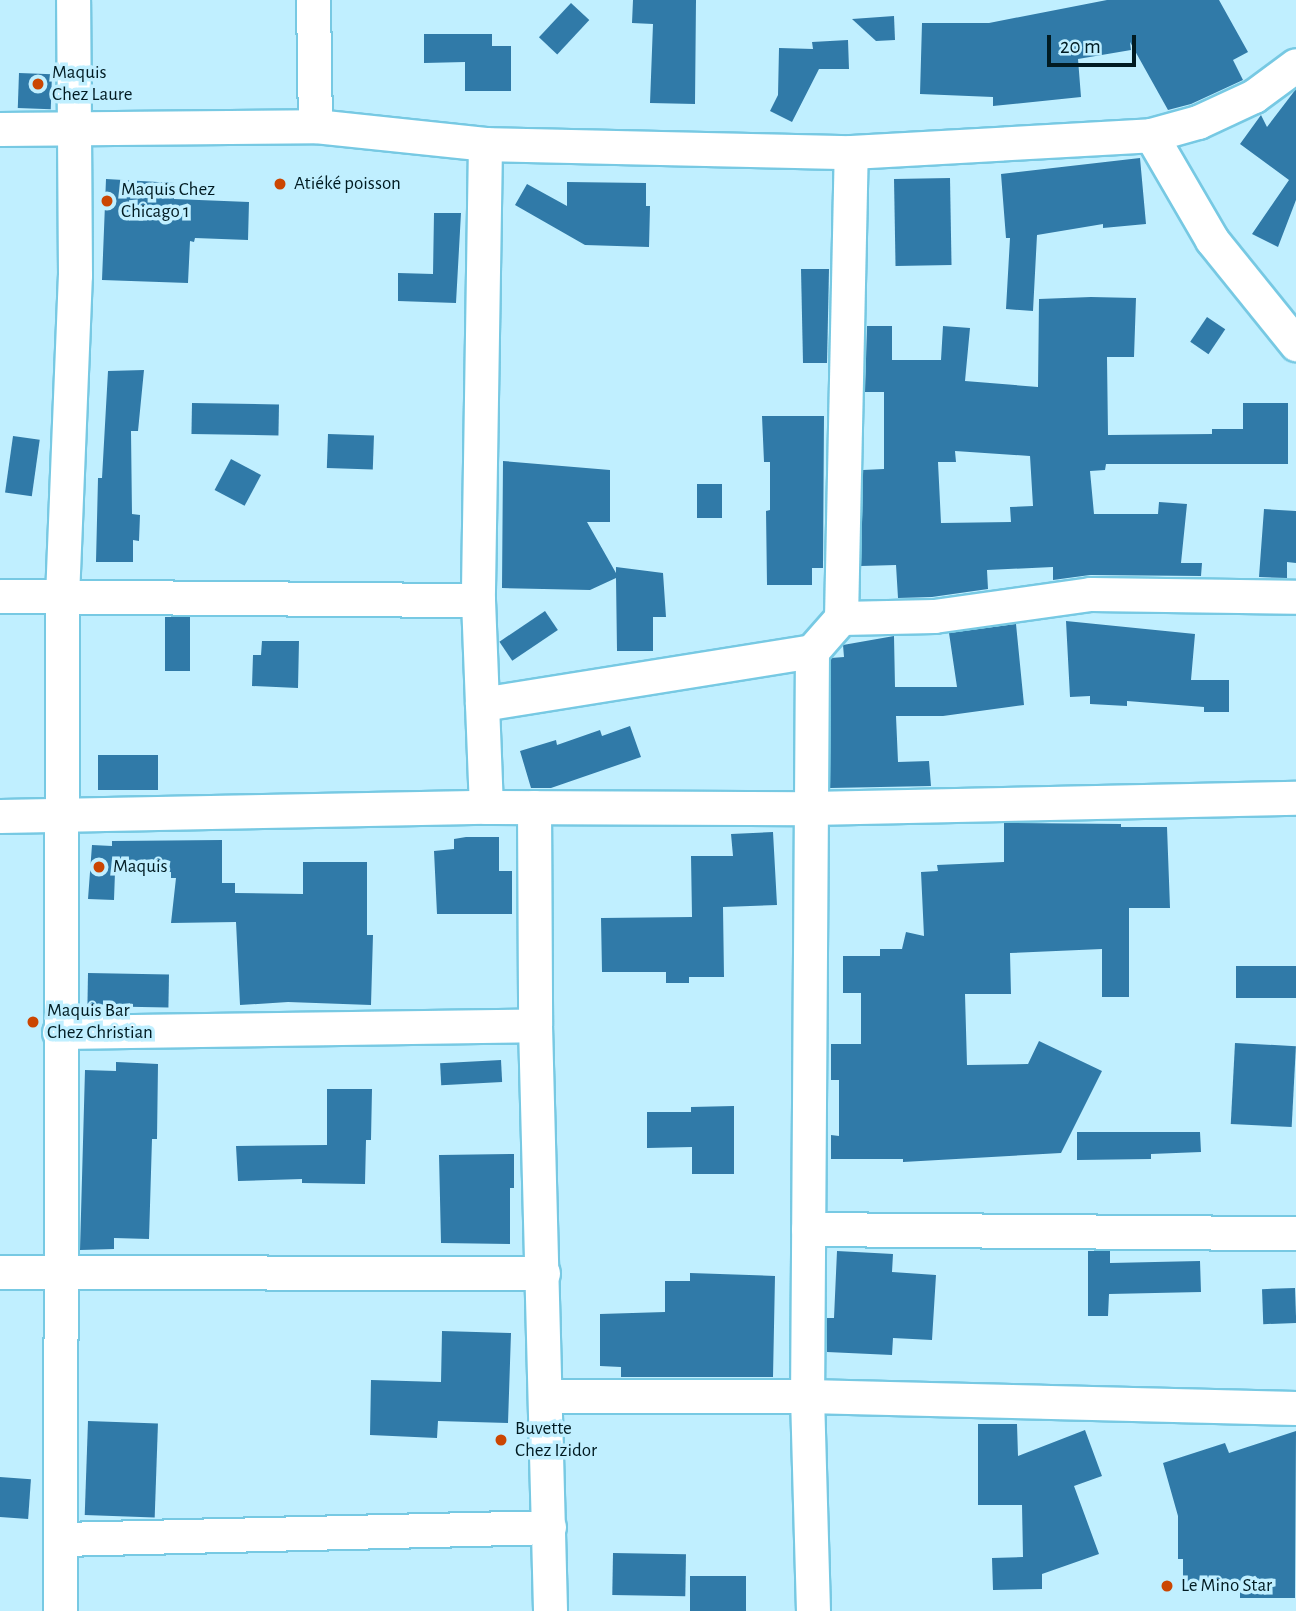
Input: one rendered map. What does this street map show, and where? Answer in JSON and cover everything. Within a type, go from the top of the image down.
[{"type":"street","points":[[60,1611],[59,1032],[62,597],[75,275],[73,0]]},
{"type":"street","points":[[313,0],[314,126]]},
{"type":"street","points":[[0,130],[314,126],[485,144],[851,152],[1151,135],[1198,122],[1254,96],[1296,65]]},
{"type":"street","points":[[1151,135],[1212,240],[1296,344]]},
{"type":"street","points":[[485,144],[478,600],[486,807]]},
{"type":"street","points":[[813,1611],[807,1396],[813,651],[841,618],[846,498],[851,152]]},
{"type":"street","points":[[841,618],[934,616],[1080,595],[1296,597]]},
{"type":"street","points":[[0,596],[478,600]]},
{"type":"street","points":[[482,704],[813,651]]},
{"type":"street","points":[[0,816],[62,817],[486,807],[810,808],[1296,798]]},
{"type":"street","points":[[534,807],[535,1025],[547,1396],[550,1611]]},
{"type":"street","points":[[59,1032],[535,1025]]},
{"type":"street","points":[[808,1229],[1296,1233]]},
{"type":"street","points":[[0,1272],[543,1273]]},
{"type":"street","points":[[547,1396],[807,1396],[1296,1408]]},
{"type":"street","points":[[61,1539],[549,1527]]},
{"type":"building","points":[[633,0],[696,0],[695,104],[650,103],[653,24],[632,23]]},
{"type":"building","points":[[1107,0],[1219,0],[1248,52],[1233,60],[1243,80],[1191,104],[1168,110],[1130,42],[1131,50],[1078,59],[1081,97],[993,106],[993,97],[920,94],[922,23],[989,23]]},
{"type":"building","points":[[571,3],[589,20],[557,54],[539,37]]},
{"type":"building","points":[[894,16],[895,40],[876,41],[852,19]]},
{"type":"building","points":[[424,34],[492,34],[492,46],[511,46],[511,91],[465,91],[465,62],[424,63]]},
{"type":"building","points":[[848,40],[849,69],[819,69],[792,122],[770,111],[778,95],[779,48],[813,49],[812,42]]},
{"type":"building","points":[[19,73],[52,74],[51,109],[18,108]]},
{"type":"building","points":[[1296,89],[1296,200],[1278,247],[1252,234],[1289,180],[1240,144],[1261,115],[1267,127]]},
{"type":"building","points":[[1140,158],[1146,224],[1103,228],[1103,224],[1037,235],[1033,311],[1006,309],[1010,238],[1006,238],[1001,174]]},
{"type":"building","points":[[950,178],[952,265],[896,266],[894,179]]},
{"type":"building","points":[[106,179],[175,183],[174,199],[249,202],[248,240],[195,238],[194,242],[190,241],[188,283],[102,280]]},
{"type":"building","points":[[567,182],[646,183],[646,206],[650,206],[649,247],[585,245],[515,205],[527,184],[567,206]]},
{"type":"building","points":[[434,213],[461,213],[456,303],[398,301],[398,273],[433,274]]},
{"type":"building","points":[[801,269],[829,269],[827,363],[803,363]]},
{"type":"building","points":[[1136,298],[1134,357],[1107,357],[1108,435],[1212,434],[1212,429],[1243,429],[1243,403],[1288,403],[1288,464],[1106,464],[1105,470],[1090,471],[1094,514],[1158,514],[1159,502],[1187,504],[1181,563],[1202,563],[1201,576],[1090,575],[1053,580],[1053,567],[987,570],[988,589],[932,597],[898,598],[896,565],[861,566],[863,470],[884,469],[884,392],[865,392],[867,326],[892,326],[892,360],[941,360],[943,326],[970,328],[965,381],[1038,387],[1039,299]],"holes":[[[955,451],[1030,456],[1033,506],[1010,507],[1011,522],[941,523],[938,462],[956,462]]]},
{"type":"building","points":[[1207,317],[1225,329],[1208,354],[1190,342]]},
{"type":"building","points":[[144,370],[138,431],[131,431],[132,514],[140,515],[139,541],[133,540],[133,562],[96,562],[98,478],[102,478],[108,371]]},
{"type":"building","points":[[192,403],[279,405],[278,436],[191,434]]},
{"type":"building","points":[[762,416],[824,416],[823,568],[812,568],[812,585],[767,585],[766,511],[770,510],[770,462],[764,462]]},
{"type":"building","points":[[328,434],[374,436],[373,470],[327,468]]},
{"type":"building","points":[[13,436],[40,440],[32,496],[5,492]]},
{"type":"building","points":[[231,459],[261,475],[245,506],[215,490]]},
{"type":"building","points":[[503,461],[610,470],[610,522],[587,522],[616,573],[616,567],[663,573],[666,617],[653,617],[653,651],[617,651],[616,578],[590,590],[502,588]]},
{"type":"building","points":[[697,484],[722,484],[722,518],[697,518]]},
{"type":"building","points":[[1264,509],[1296,511],[1296,563],[1287,562],[1287,578],[1259,577]]},
{"type":"building","points":[[545,611],[558,630],[512,661],[499,642]]},
{"type":"building","points":[[165,617],[190,617],[190,671],[165,671]]},
{"type":"building","points":[[1066,621],[1195,634],[1191,680],[1229,680],[1229,712],[1204,712],[1204,707],[1127,701],[1127,706],[1090,704],[1090,696],[1070,697]]},
{"type":"building","points":[[1016,624],[1024,705],[943,716],[896,716],[898,762],[929,761],[931,786],[830,788],[831,658],[844,657],[843,645],[894,636],[895,687],[957,687],[949,633]]},
{"type":"building","points":[[262,641],[299,641],[298,688],[252,686],[253,655],[261,655]]},
{"type":"building","points":[[630,726],[641,757],[551,788],[531,788],[520,751],[556,740],[557,745],[600,730],[602,736]]},
{"type":"building","points":[[98,755],[158,755],[158,790],[98,790]]},
{"type":"building","points":[[1004,823],[1167,827],[1170,908],[1129,908],[1129,997],[1102,997],[1102,949],[1010,953],[1011,994],[965,994],[967,1065],[1028,1064],[1039,1041],[1102,1071],[1061,1153],[903,1162],[903,1159],[831,1159],[831,1135],[839,1136],[839,1080],[831,1080],[831,1044],[861,1044],[861,993],[843,993],[843,956],[880,956],[880,949],[902,949],[906,932],[924,936],[921,872],[938,871],[937,865],[1004,862]]},
{"type":"building","points":[[773,832],[777,905],[723,907],[724,977],[689,977],[689,983],[666,983],[666,972],[602,972],[601,918],[692,917],[691,856],[733,856],[731,834]]},
{"type":"building","points":[[499,837],[499,871],[512,871],[512,914],[437,914],[434,851],[454,849],[454,839]]},
{"type":"building","points":[[222,840],[222,883],[235,883],[235,893],[303,894],[303,862],[367,862],[367,935],[373,935],[371,1005],[288,1002],[240,1005],[236,922],[171,923],[176,878],[171,878],[171,872],[115,872],[114,900],[88,899],[92,845],[112,846],[112,841]]},
{"type":"building","points":[[1236,966],[1296,966],[1296,998],[1236,998]]},
{"type":"building","points":[[88,973],[169,974],[168,1007],[87,1006]]},
{"type":"building","points":[[1235,1043],[1296,1046],[1292,1127],[1231,1124]]},
{"type":"building","points":[[501,1060],[502,1082],[441,1085],[440,1063]]},
{"type":"building","points":[[116,1062],[158,1064],[157,1139],[152,1139],[149,1239],[114,1238],[114,1249],[80,1250],[85,1070],[116,1071]]},
{"type":"building","points":[[327,1089],[372,1089],[371,1140],[366,1140],[365,1184],[302,1183],[302,1179],[238,1181],[236,1146],[327,1145]]},
{"type":"building","points":[[734,1106],[734,1174],[692,1174],[692,1147],[647,1148],[647,1112],[691,1112],[691,1107]]},
{"type":"building","points":[[1077,1132],[1200,1132],[1201,1152],[1151,1154],[1151,1159],[1077,1160]]},
{"type":"building","points":[[514,1154],[514,1188],[510,1188],[510,1244],[441,1243],[439,1155]]},
{"type":"building","points":[[837,1251],[893,1254],[892,1272],[936,1275],[932,1340],[893,1338],[892,1355],[827,1352],[827,1318],[834,1318]]},
{"type":"building","points":[[1088,1251],[1110,1251],[1110,1263],[1200,1261],[1201,1292],[1109,1294],[1108,1316],[1088,1316]]},
{"type":"building","points":[[690,1273],[775,1276],[773,1377],[621,1377],[621,1367],[600,1366],[600,1314],[665,1312],[665,1281],[690,1281]]},
{"type":"building","points":[[1295,1288],[1296,1323],[1263,1324],[1262,1289]]},
{"type":"building","points":[[442,1331],[511,1333],[508,1423],[438,1421],[437,1438],[370,1435],[371,1380],[441,1382]]},
{"type":"building","points":[[88,1421],[158,1423],[155,1517],[85,1515]]},
{"type":"building","points":[[978,1424],[1017,1424],[1018,1456],[1085,1430],[1102,1476],[1074,1486],[1099,1554],[1042,1574],[1042,1589],[993,1590],[992,1558],[1023,1557],[1022,1505],[978,1505]]},
{"type":"building","points":[[1296,1431],[1295,1598],[1240,1598],[1240,1592],[1183,1592],[1183,1559],[1178,1559],[1178,1516],[1163,1463],[1225,1443],[1229,1453]]},
{"type":"building","points":[[0,1477],[31,1479],[28,1519],[0,1517]]},
{"type":"building","points":[[613,1553],[686,1554],[685,1596],[612,1595]]},
{"type":"building","points":[[690,1576],[746,1576],[746,1611],[690,1611]]},
{"type":"place","name":"Maquis Chez Laure","points":[[38,84]]},
{"type":"place","name":"Atiéké poisson","points":[[280,184]]},
{"type":"place","name":"Maquis Chez Chicago 1","points":[[107,201]]},
{"type":"place","name":"Maquis","points":[[99,867]]},
{"type":"place","name":"Maquis Bar Chez Christian","points":[[33,1022]]},
{"type":"place","name":"Buvette Chez Izidor","points":[[501,1440]]},
{"type":"place","name":"Le Mino Star","points":[[1167,1586]]}]
